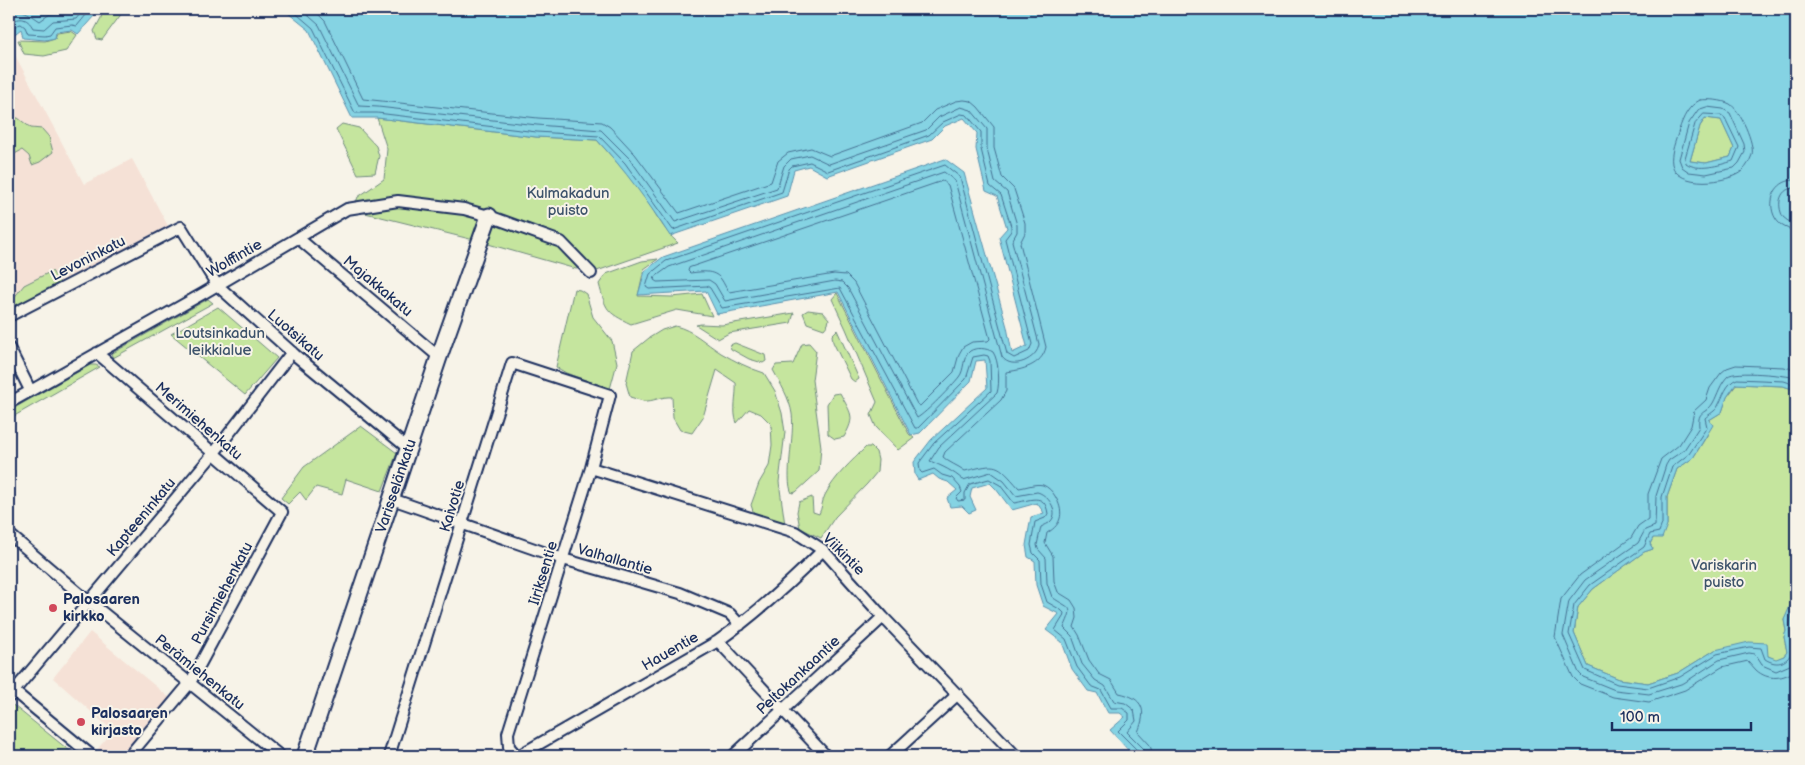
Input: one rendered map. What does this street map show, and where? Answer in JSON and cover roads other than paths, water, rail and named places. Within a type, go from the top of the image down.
[{"type":"street","name":"Wolffintie","points":[[9,403],[217,285],[347,208],[398,201],[464,209],[561,242],[591,274]]},
{"type":"street","name":"Varisselänkatu","points":[[305,756],[439,357],[489,216]]},
{"type":"street","name":"Luotsikatu","points":[[181,227],[217,285],[292,352],[409,449]]},
{"type":"street","name":"Levoninkatu","points":[[9,316],[181,227]]},
{"type":"street","name":"Majakkakatu","points":[[298,238],[439,357]]},
{"type":"street","points":[[9,348],[30,390]]},
{"type":"street","name":"Kapteeninkatu","points":[[10,692],[89,602],[214,453],[292,352]]},
{"type":"street","name":"Merimiehenkatu","points":[[97,353],[282,512]]},
{"type":"street","name":"Kaivotie","points":[[389,756],[512,363],[610,395]]},
{"type":"street","name":"Iiriksentie","points":[[518,756],[509,747],[508,733],[591,468],[610,395]]},
{"type":"street","name":"Viikintie","points":[[591,468],[795,532],[822,550],[883,617],[1016,756]]},
{"type":"street","name":"Valhallantie","points":[[392,499],[563,559],[680,594],[730,614],[740,625]]},
{"type":"street","name":"Pursimiehenkatu","points":[[129,756],[190,684],[282,512]]},
{"type":"street","name":"Perämiehenkatu","points":[[9,534],[89,602],[280,756]]},
{"type":"street","name":"Hauentie","points":[[518,756],[718,641],[793,580],[822,550]]},
{"type":"street","name":"Peltokankaantie","points":[[733,756],[883,617]]},
{"type":"street","points":[[718,641],[826,756]]},
{"type":"street","points":[[10,692],[92,756]]},
{"type":"street","points":[[890,756],[958,694]]},
{"type":"water","points":[[9,9],[97,9],[94,16],[78,34],[72,30],[56,32],[55,38],[45,40],[23,38],[21,29],[11,37],[9,36]]},
{"type":"water","points":[[283,9],[1796,9],[1796,200],[1792,199],[1791,210],[1796,212],[1796,390],[1783,386],[1736,384],[1727,397],[1722,412],[1709,420],[1713,425],[1693,458],[1677,469],[1667,497],[1667,525],[1662,538],[1653,538],[1650,544],[1653,549],[1644,552],[1593,589],[1578,607],[1574,633],[1588,666],[1619,679],[1648,683],[1678,673],[1715,650],[1749,642],[1767,643],[1768,656],[1776,659],[1784,656],[1787,652],[1784,637],[1786,631],[1784,620],[1796,598],[1796,756],[1138,756],[1130,752],[1110,730],[1125,717],[1120,713],[1108,713],[1097,693],[1088,691],[1072,669],[1062,642],[1046,630],[1059,614],[1043,606],[1036,585],[1035,561],[1028,557],[1026,545],[1031,517],[1044,513],[1037,503],[1012,510],[990,483],[972,488],[970,497],[976,510],[969,513],[962,506],[950,507],[947,498],[957,490],[948,482],[939,479],[933,474],[918,480],[915,475],[914,462],[931,440],[987,388],[985,360],[976,361],[971,381],[920,433],[911,435],[838,292],[717,314],[706,291],[638,295],[645,271],[663,257],[945,159],[964,173],[1007,327],[1012,353],[1027,346],[999,237],[1007,228],[997,196],[986,191],[976,149],[977,133],[964,118],[945,126],[932,139],[827,176],[809,166],[794,170],[787,196],[670,236],[636,186],[597,140],[536,137],[377,118],[352,118],[309,30]],"holes":[[[1705,118],[1721,120],[1734,148],[1730,157],[1706,163],[1690,161],[1700,126]]]},
{"type":"place","name":"Palosaaren kirkko","points":[[53,608]]},
{"type":"place","name":"Palosaaren kirjasto","points":[[81,722]]},
{"type":"park label","name":"Kulmakadun puisto","points":[[568,202]]},
{"type":"park label","name":"Loutsinkadun leikkialue","points":[[220,342]]},
{"type":"park label","name":"Variskarin puisto","points":[[1724,574]]}]
